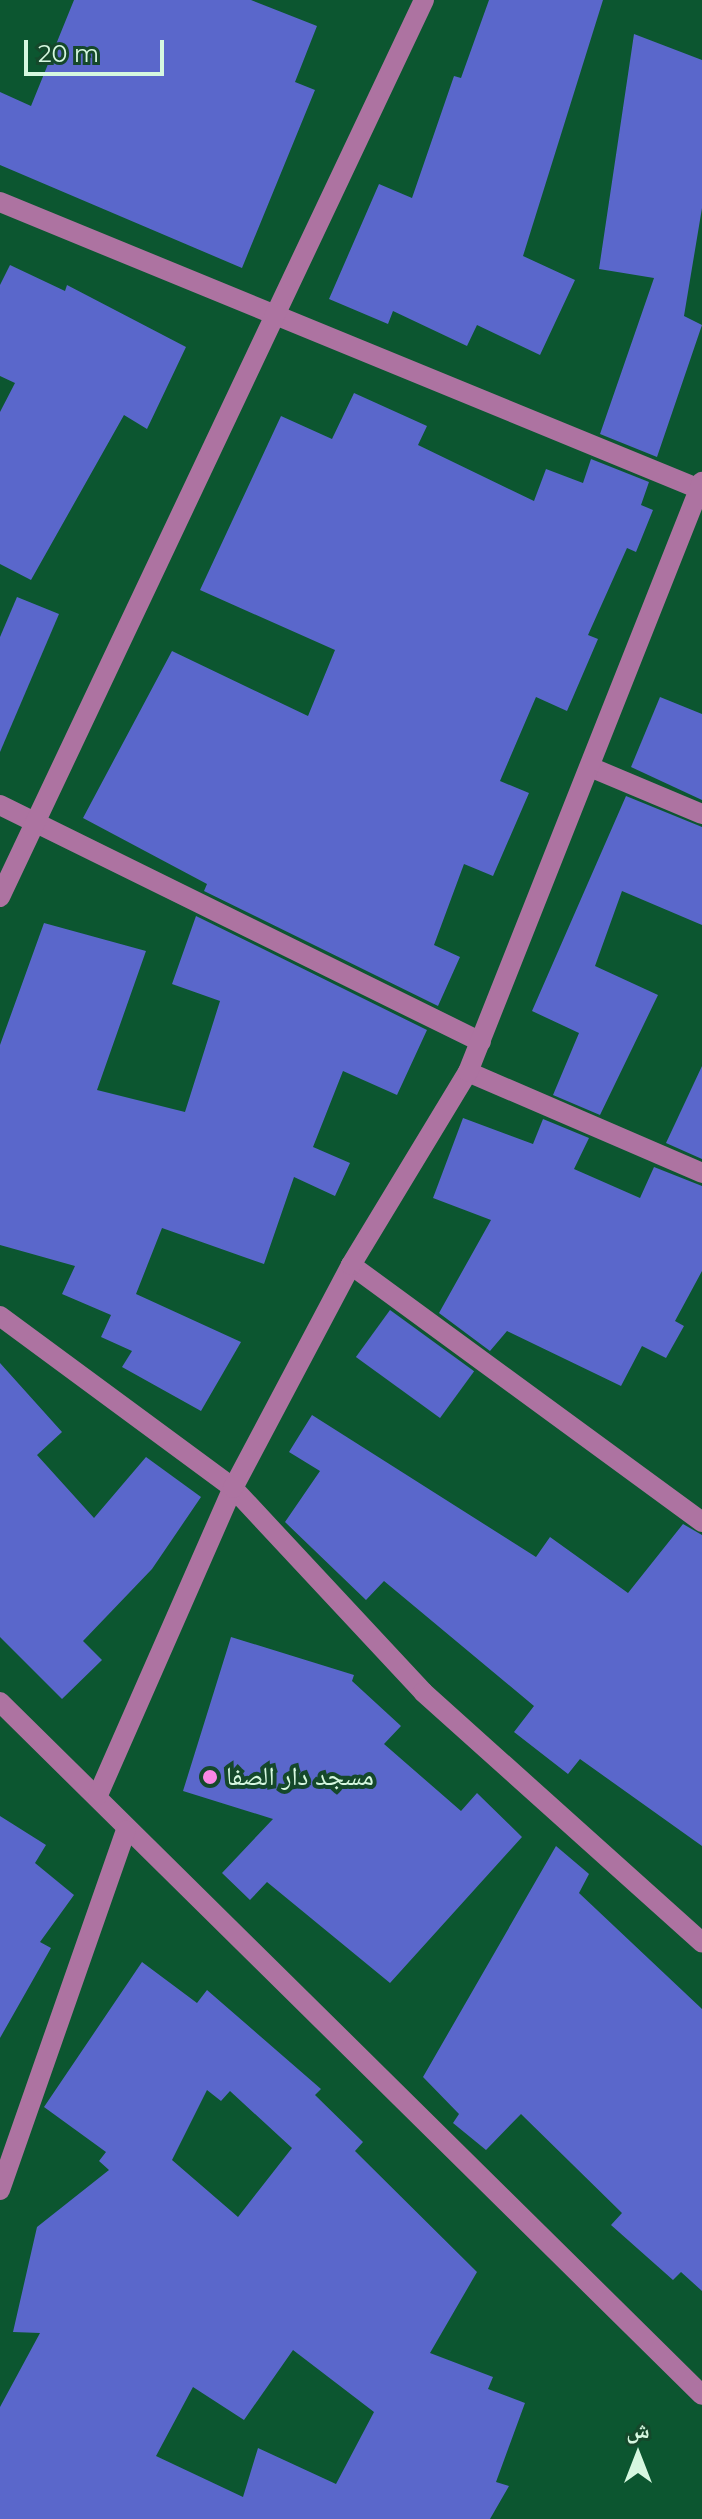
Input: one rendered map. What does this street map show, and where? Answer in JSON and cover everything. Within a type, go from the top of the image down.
[{"type":"street","points":[[0,897],[280,314],[424,0]]},
{"type":"street","points":[[0,202],[701,487],[468,1072],[351,1265],[233,1488],[98,1795]]},
{"type":"street","points":[[590,767],[702,814]]},
{"type":"street","points":[[0,805],[33,825],[481,1042]]},
{"type":"street","points":[[468,1072],[702,1173]]},
{"type":"street","points":[[351,1265],[702,1522]]},
{"type":"street","points":[[0,1316],[233,1488],[423,1692],[702,1942]]},
{"type":"street","points":[[0,1702],[98,1795],[126,1830],[702,2395]]},
{"type":"street","points":[[0,2190],[126,1830]]},
{"type":"building","points":[[74,0],[251,0],[317,26],[295,82],[315,90],[242,268],[0,165],[0,92],[31,106]]},
{"type":"building","points":[[489,0],[603,0],[523,256],[575,280],[540,355],[477,325],[467,346],[393,311],[388,324],[329,299],[379,184],[412,198],[454,76],[461,78]]},
{"type":"building","points":[[634,34],[702,60],[702,208],[684,316],[702,325],[657,457],[600,434],[654,278],[599,269]]},
{"type":"building","points":[[10,265],[65,291],[67,285],[186,347],[147,429],[124,415],[31,580],[0,564],[0,412],[15,383],[0,376],[0,285]]},
{"type":"building","points":[[354,393],[427,426],[418,445],[534,501],[546,469],[583,483],[591,459],[649,482],[641,505],[653,510],[636,552],[627,548],[588,635],[598,639],[567,711],[536,697],[500,781],[529,793],[493,876],[464,864],[434,945],[460,957],[438,1006],[204,891],[207,884],[83,818],[172,651],[308,716],[335,650],[200,590],[281,416],[332,439]]},
{"type":"building","points":[[17,597],[59,614],[0,752],[0,637]]},
{"type":"building","points":[[660,697],[702,714],[702,800],[631,767]]},
{"type":"building","points":[[626,796],[702,827],[702,925],[622,891],[595,966],[658,995],[600,1115],[553,1095],[579,1033],[532,1011]]},
{"type":"building","points":[[196,916],[427,1030],[397,1095],[343,1071],[313,1147],[350,1163],[335,1196],[294,1177],[264,1264],[162,1228],[136,1294],[241,1342],[201,1411],[122,1367],[132,1351],[101,1337],[111,1315],[62,1294],[75,1266],[0,1245],[0,1045],[44,923],[146,951],[97,1090],[185,1112],[220,1001],[172,984]]},
{"type":"building","points":[[702,1066],[702,1159],[666,1143]]},
{"type":"building","points":[[463,1118],[533,1144],[543,1119],[589,1138],[574,1169],[640,1198],[654,1167],[702,1186],[702,1271],[675,1321],[684,1326],[666,1358],[642,1346],[621,1386],[507,1331],[490,1351],[439,1313],[491,1220],[433,1198]]},
{"type":"building","points":[[390,1310],[474,1371],[440,1418],[356,1357]]},
{"type":"building","points":[[0,1363],[62,1432],[37,1455],[94,1518],[146,1457],[201,1497],[152,1569],[83,1641],[102,1660],[62,1699],[0,1637]]},
{"type":"building","points":[[312,1415],[536,1557],[550,1537],[628,1593],[683,1524],[702,1535],[702,1846],[580,1759],[568,1774],[514,1732],[534,1706],[384,1581],[366,1600],[285,1522],[320,1471],[289,1452]]},
{"type":"building","points":[[231,1637],[354,1675],[352,1681],[401,1726],[384,1744],[461,1811],[477,1793],[522,1837],[390,1983],[267,1882],[250,1900],[222,1873],[273,1819],[183,1791]]},
{"type":"building","points":[[0,1816],[46,1845],[35,1863],[74,1895],[40,1942],[51,1948],[0,2038]]},
{"type":"building","points":[[556,1846],[589,1874],[579,1893],[702,2009],[702,2291],[681,2272],[673,2280],[611,2225],[622,2213],[521,2114],[486,2150],[453,2123],[459,2114],[423,2077]]},
{"type":"building","points":[[142,1962],[197,2003],[207,1990],[321,2089],[315,2095],[363,2142],[355,2151],[477,2272],[430,2353],[493,2377],[488,2389],[525,2403],[496,2482],[509,2486],[490,2519],[0,2519],[0,2407],[40,2333],[13,2332],[37,2227],[109,2170],[99,2161],[106,2152],[44,2107]],"holes":[[[207,2090],[221,2101],[230,2091],[292,2148],[238,2217],[172,2160]],[[293,2350],[374,2412],[336,2484],[258,2448],[243,2497],[156,2456],[193,2387],[244,2420]]]},
{"type":"place","name":"مسجد دار الصفا","points":[[210,1777]]}]
